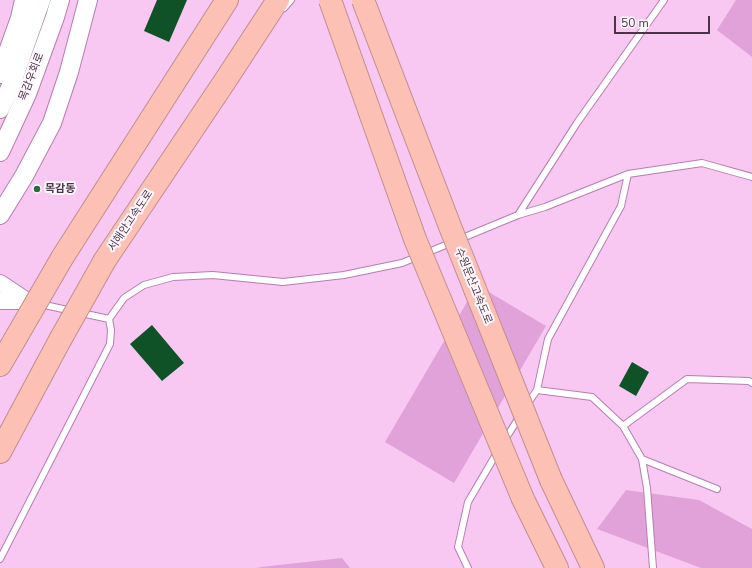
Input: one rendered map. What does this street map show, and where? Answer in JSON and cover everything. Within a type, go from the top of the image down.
[{"type":"highway","points":[[0,365],[62,258],[227,0]]},
{"type":"highway","points":[[330,0],[415,239],[523,499],[557,568]]},
{"type":"highway","name":"수원문산고속도로","points":[[363,0],[448,222],[551,480],[593,568]]},
{"type":"highway","name":"서해안고속도로","points":[[0,452],[105,260],[225,81],[280,6]]},
{"type":"main road","points":[[0,74],[20,18],[24,0]]},
{"type":"main road","name":"목감우회로","points":[[0,109],[10,88],[40,0]]},
{"type":"main road","name":"목감우회로","points":[[0,152],[27,94],[60,0]]},
{"type":"main road","points":[[0,215],[24,176],[52,122],[69,72],[88,0]]},
{"type":"street","points":[[0,283],[27,301]]},
{"type":"street","points":[[0,300],[27,301]]},
{"type":"lane","points":[[280,6],[291,0]]},
{"type":"lane","points":[[518,215],[577,123],[664,0]]},
{"type":"lane","points":[[225,81],[267,29]]},
{"type":"lane","points":[[0,559],[110,344],[111,330],[109,319],[124,298],[144,285],[173,277],[213,275],[283,282],[344,275],[402,263],[518,215],[628,174],[702,163],[752,176]]},
{"type":"lane","points":[[468,568],[458,547],[468,502],[492,460],[537,390],[548,339],[621,206],[628,174]]},
{"type":"lane","points":[[0,295],[109,319]]},
{"type":"lane","points":[[623,426],[687,379],[752,382]]},
{"type":"lane","points":[[537,390],[592,398],[623,426],[642,459],[647,488],[653,568]]},
{"type":"lane","points":[[642,459],[717,489]]},
{"type":"shaded area","points":[[736,0],[752,0],[752,57],[717,30]]},
{"type":"shaded area","points":[[477,285],[546,326],[454,483],[385,442]]},
{"type":"shaded area","points":[[626,490],[699,500],[752,529],[752,568],[701,568],[597,529]]},
{"type":"shaded area","points":[[342,558],[350,568],[257,568],[261,567]]},
{"type":"building","points":[[157,0],[187,0],[169,42],[144,31]]},
{"type":"building","points":[[152,325],[184,363],[162,381],[130,344]]},
{"type":"building","points":[[632,362],[649,372],[636,396],[619,386]]},
{"type":"place","name":"목감동","points":[[37,189]]}]
